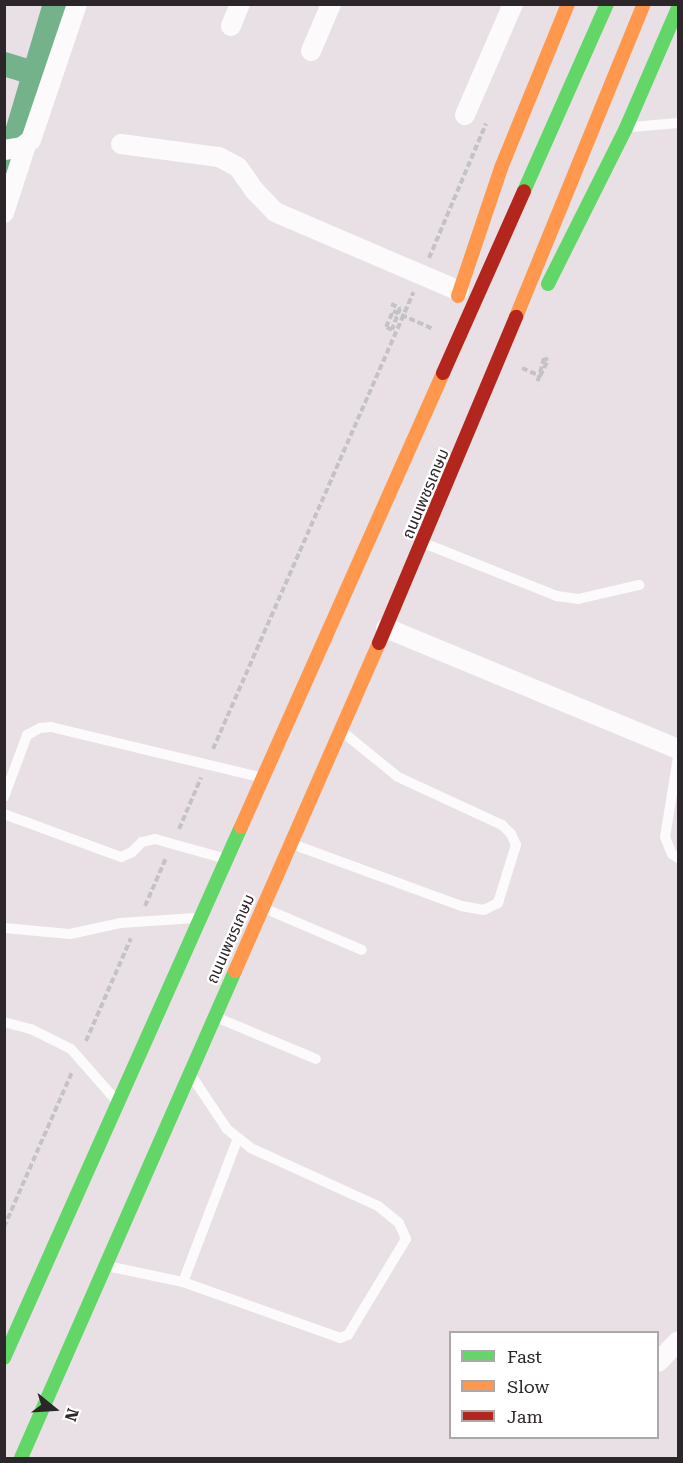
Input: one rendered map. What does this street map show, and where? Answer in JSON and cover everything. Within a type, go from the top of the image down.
[{"type":"main road","name":"ถนนเพชรเกษม","points":[[426,413],[459,291],[501,168],[568,4]]},
{"type":"main road","name":"ถนนเพชรเกษม","points":[[5,1356],[607,4]]},
{"type":"main road","name":"ถนนเพชรเกษม","points":[[21,1458],[423,543],[644,4]]},
{"type":"main road","name":"ถนนเพชรเกษม","points":[[470,432],[626,128],[678,8]]},
{"type":"street","points":[[4,213],[18,147],[32,140],[77,4]]},
{"type":"street","points":[[231,26],[240,4]]},
{"type":"street","points":[[311,51],[331,4]]},
{"type":"street","points":[[465,115],[513,4]]},
{"type":"street","points":[[121,144],[219,157],[238,167],[254,190],[275,212],[459,291]]},
{"type":"street","points":[[386,628],[678,749]]},
{"type":"street","points":[[659,1361],[678,1341]]},
{"type":"lane","points":[[626,128],[678,123]]},
{"type":"lane","points":[[423,543],[557,596],[578,599],[639,585]]},
{"type":"lane","points":[[4,797],[27,735],[40,728],[51,727],[263,777]]},
{"type":"lane","points":[[292,843],[461,906],[484,910],[498,903],[516,846],[511,834],[502,825],[398,777],[342,731]]},
{"type":"lane","points":[[678,757],[665,837],[672,854],[678,858]]},
{"type":"lane","points":[[4,814],[121,856],[132,852],[142,842],[154,839],[226,860]]},
{"type":"lane","points":[[263,907],[362,950]]},
{"type":"lane","points":[[4,928],[70,934],[120,923],[201,917]]},
{"type":"lane","points":[[215,1017],[316,1059]]},
{"type":"lane","points":[[4,1022],[30,1029],[71,1049],[118,1103]]},
{"type":"lane","points":[[105,1266],[183,1282],[340,1338],[348,1335],[406,1239],[399,1223],[378,1206],[251,1148],[238,1138],[227,1129],[190,1072]]},
{"type":"lane","points":[[183,1282],[238,1138]]},
{"type":"path","points":[[4,1227],[487,122]]},
{"type":"path","points":[[391,304],[400,308],[392,330],[386,327],[393,311]]},
{"type":"path","points":[[537,384],[544,358],[548,360],[540,376]]},
{"type":"waterway","points":[[4,176],[55,4]]},
{"type":"waterway","points":[[4,64],[33,73]]},
{"type":"traffic: fast","points":[[524,191],[607,4]]},
{"type":"traffic: fast","points":[[548,284],[626,128],[678,8]]},
{"type":"traffic: fast","points":[[4,1358],[241,827]]},
{"type":"traffic: fast","points":[[21,1458],[235,971]]},
{"type":"traffic: slow","points":[[458,296],[501,168],[568,4]]},
{"type":"traffic: slow","points":[[516,317],[644,4]]},
{"type":"traffic: slow","points":[[241,827],[443,373]]},
{"type":"traffic: slow","points":[[235,971],[379,643]]},
{"type":"traffic: jam","points":[[443,373],[524,191]]},
{"type":"traffic: jam","points":[[379,643],[516,317]]}]
